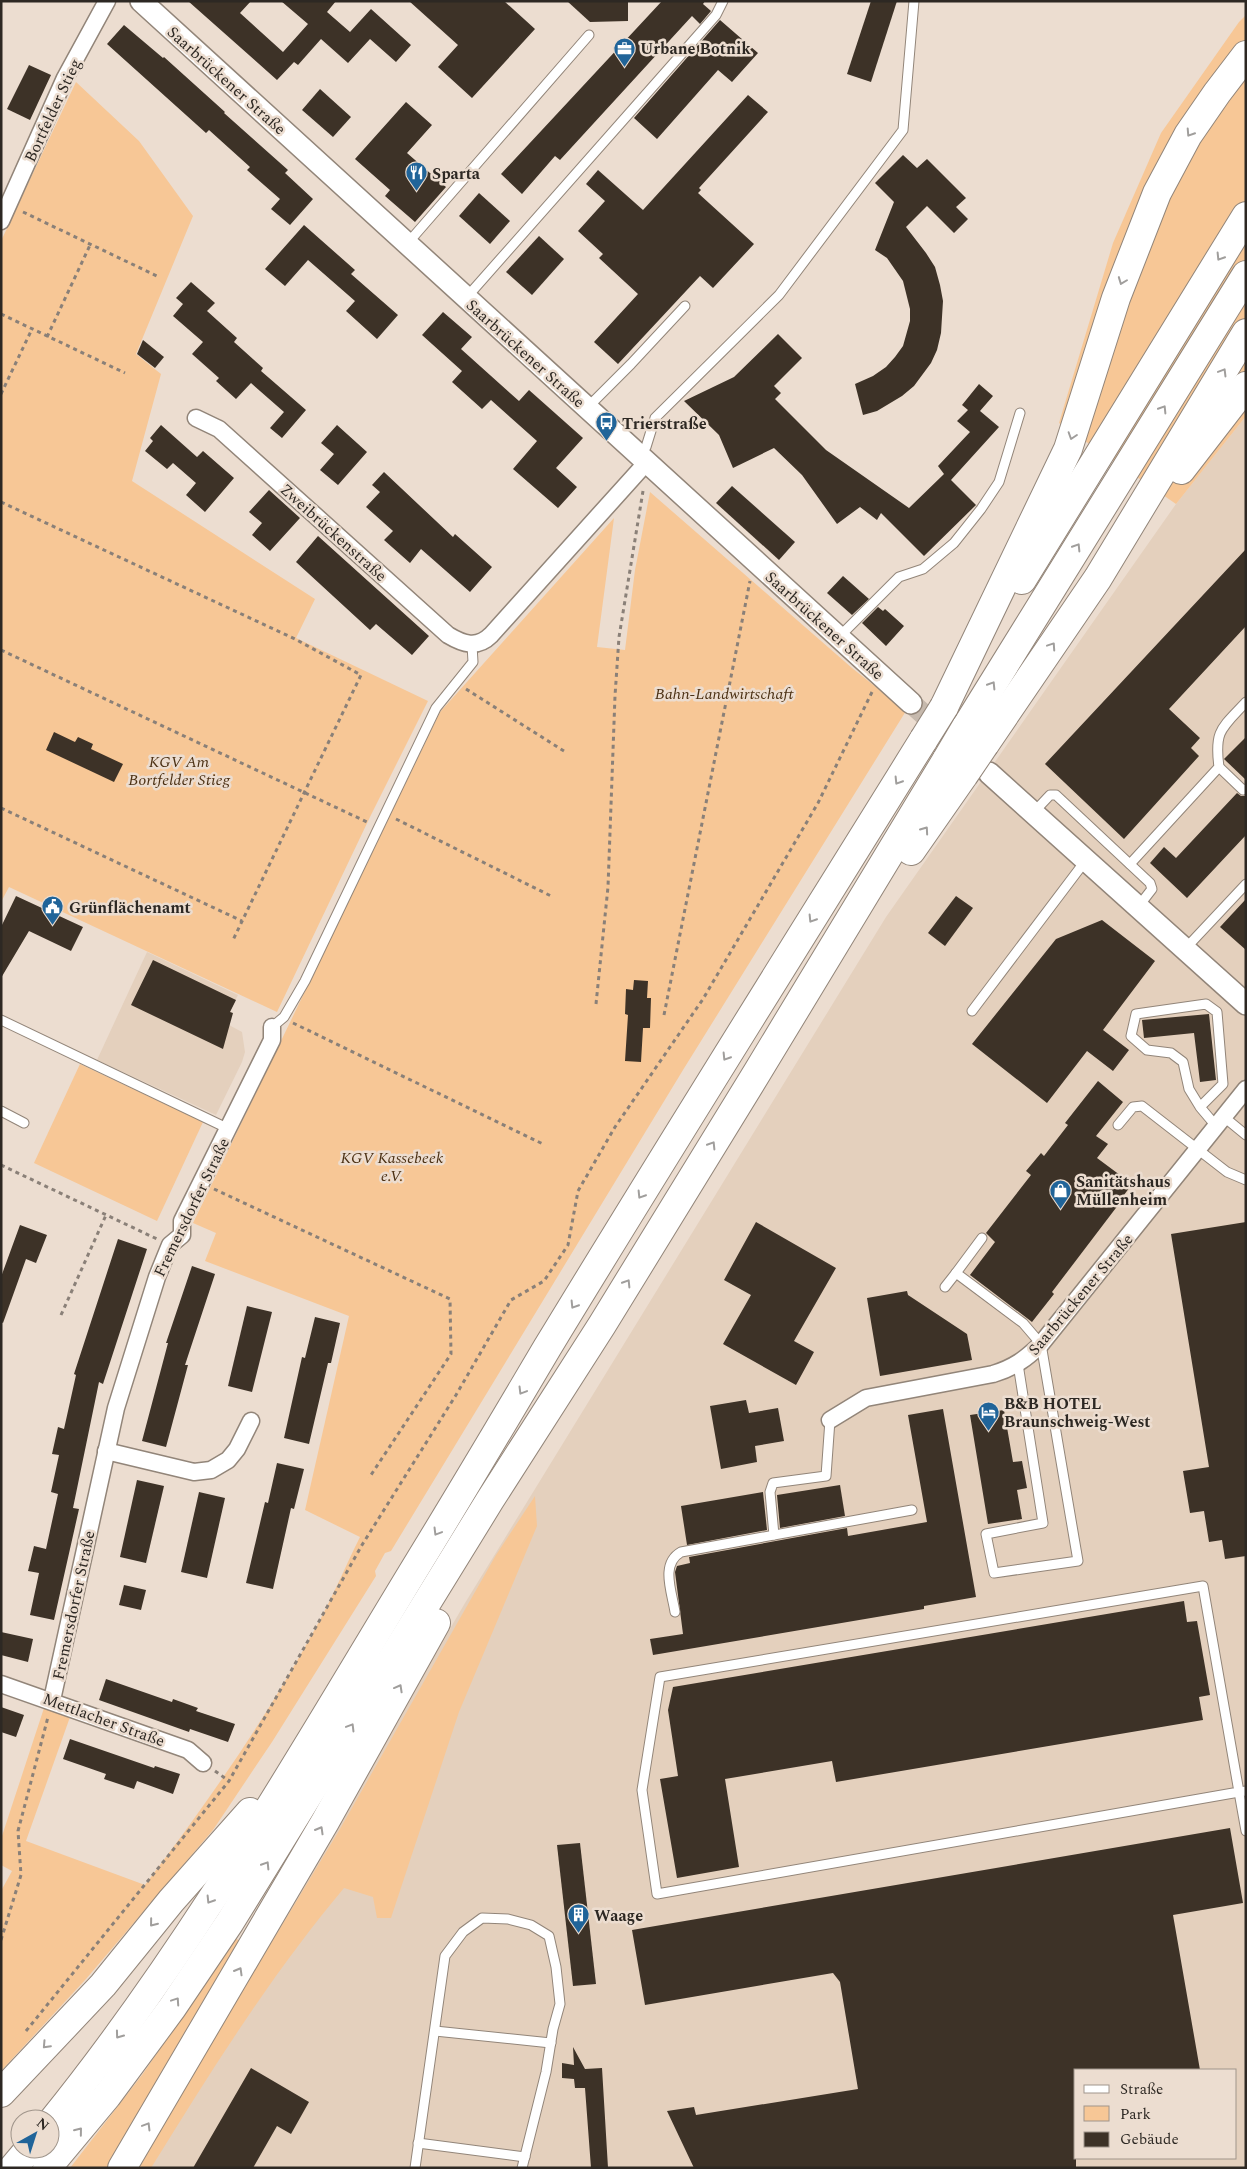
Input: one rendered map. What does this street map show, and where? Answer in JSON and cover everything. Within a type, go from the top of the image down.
[{"type":"highway","points":[[944,707],[1068,449],[1116,298],[1157,193],[1188,135],[1216,93],[1246,56]]},
{"type":"highway","points":[[60,2112],[86,2080],[206,1908],[547,1349],[1246,216]]},
{"type":"highway","points":[[47,2168],[107,2096],[172,2008],[230,1922],[490,1500],[602,1325],[758,1072],[966,769],[976,736],[1246,275]]},
{"type":"highway","points":[[1098,578],[1246,333]]},
{"type":"highway","points":[[976,736],[1246,386]]},
{"type":"highway","points":[[122,2168],[325,1822],[489,1526],[524,1448]]},
{"type":"highway","points":[[1,2093],[103,1985],[171,1901],[301,1755]]},
{"type":"street","name":"Bortfelder Stieg","points":[[1,221],[65,78],[106,1]]},
{"type":"street","name":"Saarbrückener Straße","points":[[141,1],[912,703]]},
{"type":"street","name":"Zweibrückenstraße","points":[[196,418],[219,429],[448,635],[460,642],[472,645]]},
{"type":"street","points":[[472,645],[480,643],[491,636],[642,459]]},
{"type":"street","points":[[966,769],[1034,813],[1246,1004]]},
{"type":"street","name":"Fremersdorfer Straße","points":[[52,1700],[106,1450],[132,1351],[170,1245],[182,1235],[182,1221],[272,1040],[278,1022]]},
{"type":"street","name":"Saarbrückener Straße","points":[[830,1420],[866,1398],[979,1378],[1011,1369],[1018,1364],[1041,1344],[1246,1089]]},
{"type":"street","points":[[106,1450],[194,1472],[211,1470],[228,1460],[237,1449],[251,1421]]},
{"type":"street","name":"Mettlacher Straße","points":[[1,1684],[52,1700],[188,1750],[203,1763]]},
{"type":"lane","points":[[466,298],[716,15],[723,1]]},
{"type":"lane","points":[[642,459],[655,418],[779,295],[903,130],[914,1]]},
{"type":"lane","points":[[407,244],[589,35]]},
{"type":"lane","points":[[586,408],[631,364],[685,306]]},
{"type":"lane","points":[[838,637],[899,577],[923,569],[954,543],[976,516],[999,482],[1020,413]]},
{"type":"lane","points":[[278,1022],[305,981],[436,708],[473,662],[472,645]]},
{"type":"lane","points":[[1246,702],[1220,730],[1216,747],[1219,768],[1243,790],[1246,789]]},
{"type":"lane","points":[[1130,864],[1219,768]]},
{"type":"lane","points":[[1034,813],[1050,795],[1056,796],[1150,883],[1152,890],[1138,907]]},
{"type":"lane","points":[[972,1011],[1086,860]]},
{"type":"lane","points":[[1185,949],[1246,884]]},
{"type":"lane","points":[[1200,1107],[1223,1084],[1217,1012],[1206,1004],[1136,1014],[1131,1036],[1147,1050],[1171,1053],[1183,1062],[1189,1089],[1200,1107],[1220,1121],[1246,1134]]},
{"type":"lane","points":[[2,1021],[229,1129]]},
{"type":"lane","points":[[1118,1125],[1133,1107],[1142,1106],[1227,1172],[1246,1180]]},
{"type":"lane","points":[[1,1111],[24,1123]]},
{"type":"lane","points":[[945,1288],[982,1238]]},
{"type":"lane","points":[[956,1273],[1023,1323],[1041,1344],[1078,1560],[994,1573],[986,1534],[1043,1523],[1018,1364]]},
{"type":"lane","points":[[774,1535],[770,1492],[773,1483],[826,1476],[830,1420]]},
{"type":"lane","points":[[675,1612],[668,1568],[669,1563],[677,1554],[912,1510]]},
{"type":"lane","points":[[1242,1791],[657,1894],[642,1790],[660,1677],[1203,1586],[1242,1791],[1246,1831]]},
{"type":"lane","points":[[415,2168],[445,1956],[463,1932],[482,1918],[508,1919],[531,1926],[549,1936],[556,1967],[560,2004],[546,2072],[522,2168]]},
{"type":"lane","points":[[435,2031],[551,2043]]},
{"type":"lane","points":[[418,2143],[525,2157]]},
{"type":"path","points":[[9,205],[159,277]]},
{"type":"path","points":[[47,337],[90,243]]},
{"type":"path","points":[[1,314],[125,373]]},
{"type":"path","points":[[1,394],[32,329]]},
{"type":"path","points":[[596,1004],[608,888],[619,637],[642,505],[642,459]]},
{"type":"path","points":[[1,502],[296,639],[361,675],[233,940]]},
{"type":"path","points":[[664,1015],[752,573]]},
{"type":"path","points":[[1,650],[378,827]]},
{"type":"path","points":[[455,682],[567,753]]},
{"type":"path","points":[[24,2035],[229,1781],[362,1545],[456,1395],[511,1300],[544,1281],[568,1246],[578,1191],[615,1127],[703,998],[818,803],[875,684]]},
{"type":"path","points":[[1,808],[242,921]]},
{"type":"path","points":[[384,814],[551,896]]},
{"type":"path","points":[[278,1022],[291,1023],[545,1145]]},
{"type":"path","points":[[1,1165],[170,1245]]},
{"type":"path","points":[[202,1183],[450,1299],[450,1354],[369,1478]]},
{"type":"path","points":[[61,1314],[106,1215]]},
{"type":"path","points":[[1,1940],[21,1875],[18,1831],[52,1700]]},
{"type":"shaded area","points":[[1246,416],[1246,2168],[149,2168],[310,1869],[465,1603],[886,917],[1176,504]]},
{"type":"shaded area","points":[[147,952],[238,995],[230,1011],[232,1013],[229,1025],[242,1032],[245,1052],[216,1115],[97,1060]]},
{"type":"green space","points":[[1246,15],[1246,416],[1176,504],[1059,423],[1113,243],[1161,133],[1239,22]]},
{"type":"green space","name":"KGV Am Bortfelder Stieg","points":[[76,82],[139,141],[193,216],[136,354],[161,374],[132,481],[315,599],[296,638],[428,701],[370,817],[277,1012],[9,887],[1,902],[1,241]]},
{"type":"green space","points":[[650,492],[852,668],[906,711],[683,1070],[391,1551],[385,1553],[375,1571],[376,1576],[272,1742],[213,1830],[86,1979],[1,2071],[1,1891],[12,1871],[1,1865],[1,1839],[44,1708],[70,1717],[26,1841],[145,1885],[213,1792],[256,1728],[321,1618],[360,1537],[305,1510],[349,1316],[205,1261],[216,1233],[193,1223],[440,712],[614,518],[597,647],[625,650],[635,570]]},
{"type":"green space","points":[[80,1064],[203,1122],[157,1221],[34,1163]]},
{"type":"green space","points":[[535,1496],[537,1526],[459,1712],[391,1918],[377,1918],[373,1897],[344,1888],[291,1955],[267,1989],[219,2060],[151,2168],[139,2168],[209,2046],[340,1829],[496,1555]]},
{"type":"green space","points":[[236,1938],[241,1943],[108,2168],[70,2168],[142,2075]]},
{"type":"building","points":[[188,1],[251,1],[240,13],[283,52],[308,24],[281,1],[336,1],[327,12],[350,32],[371,9],[411,45],[396,62],[370,39],[348,63],[321,39],[298,65],[294,62],[277,80]]},
{"type":"building","points":[[409,1],[504,1],[535,29],[472,98],[438,67],[458,45]]},
{"type":"building","points":[[567,1],[628,1],[628,21],[590,22]]},
{"type":"building","points":[[662,1],[705,1],[703,4],[711,11],[700,24],[692,16],[560,160],[555,156],[522,194],[501,174]]},
{"type":"building","points":[[871,1],[897,1],[871,82],[847,74]]},
{"type":"building","points":[[720,20],[758,53],[732,82],[718,70],[657,139],[634,118]]},
{"type":"building","points":[[124,25],[164,57],[288,170],[285,173],[313,199],[290,225],[271,209],[280,199],[247,170],[250,167],[209,130],[206,133],[107,44]]},
{"type":"building","points":[[29,65],[51,75],[30,120],[7,109]]},
{"type":"building","points":[[320,89],[351,117],[333,137],[302,110]]},
{"type":"building","points":[[748,95],[768,112],[699,188],[701,190],[698,193],[754,244],[713,288],[700,276],[618,364],[594,342],[638,294],[599,258],[603,254],[578,231],[605,201],[586,184],[598,170],[643,210]]},
{"type":"building","points":[[406,102],[432,125],[407,153],[446,187],[415,222],[385,196],[390,190],[355,159]]},
{"type":"building","points":[[903,155],[917,168],[927,159],[966,198],[956,207],[968,219],[954,233],[927,206],[906,227],[935,267],[943,301],[941,333],[937,350],[931,363],[914,386],[902,396],[877,411],[863,415],[855,384],[873,376],[886,367],[895,357],[903,346],[910,321],[910,309],[903,281],[887,258],[875,250],[894,202],[875,183]]},
{"type":"building","points":[[479,193],[510,221],[490,244],[459,216]]},
{"type":"building","points":[[304,225],[355,270],[351,274],[398,315],[377,339],[346,311],[355,301],[308,260],[285,286],[265,269]]},
{"type":"building","points":[[539,236],[564,259],[532,295],[506,272]]},
{"type":"building","points":[[191,282],[215,303],[207,311],[237,338],[234,342],[263,368],[261,371],[306,410],[282,438],[270,428],[284,412],[251,383],[236,399],[216,381],[219,378],[192,354],[203,342],[173,316],[183,304],[176,298]]},
{"type":"building","points":[[443,312],[472,337],[461,349],[519,401],[529,390],[583,438],[556,468],[577,487],[558,508],[513,469],[537,441],[491,400],[482,409],[452,382],[462,371],[422,335]]},
{"type":"building","points":[[778,334],[802,358],[774,386],[781,393],[775,399],[826,450],[909,508],[944,474],[938,466],[970,432],[957,421],[968,410],[962,405],[979,384],[993,396],[980,411],[999,427],[951,480],[976,505],[924,556],[881,513],[877,520],[860,507],[837,524],[802,475],[774,448],[733,468],[719,435],[684,401],[734,377]]},
{"type":"building","points":[[143,340],[164,357],[155,368],[137,354]]},
{"type":"building","points":[[161,425],[197,457],[203,451],[234,478],[205,512],[186,495],[196,483],[173,463],[167,469],[145,451],[153,441],[150,438]]},
{"type":"building","points":[[337,425],[367,452],[338,485],[320,470],[334,454],[321,443]]},
{"type":"building","points":[[384,472],[453,537],[455,534],[492,567],[470,592],[421,549],[410,563],[384,540],[393,531],[366,507],[380,492],[372,485]]},
{"type":"building","points":[[732,486],[795,542],[779,560],[716,503]]},
{"type":"building","points":[[269,490],[300,518],[270,551],[252,535],[262,523],[249,512]]},
{"type":"building","points":[[318,536],[429,636],[412,655],[376,624],[370,630],[296,562]]},
{"type":"building","points":[[1246,549],[1246,626],[1169,709],[1200,738],[1191,748],[1199,756],[1124,839],[1045,764]]},
{"type":"building","points":[[843,576],[869,599],[852,615],[827,593]]},
{"type":"building","points":[[878,607],[883,611],[885,609],[904,626],[886,646],[862,623]]},
{"type":"building","points":[[54,732],[75,742],[78,737],[93,744],[91,749],[123,764],[114,782],[46,750]]},
{"type":"building","points":[[1246,737],[1246,780],[1224,759]]},
{"type":"building","points":[[1237,793],[1241,796],[1246,796],[1246,835],[1187,898],[1150,863],[1164,847],[1176,858]]},
{"type":"building","points":[[16,896],[83,927],[71,951],[29,931],[1,978],[1,927]]},
{"type":"building","points":[[956,896],[973,908],[945,946],[928,933]]},
{"type":"building","points":[[1246,899],[1246,950],[1220,927]]},
{"type":"building","points":[[1102,920],[1155,961],[1103,1030],[1129,1050],[1113,1071],[1087,1051],[1047,1103],[972,1044],[1056,939]]},
{"type":"building","points":[[153,960],[236,1000],[230,1012],[233,1013],[223,1049],[131,1005]]},
{"type":"building","points":[[634,980],[648,981],[647,998],[651,998],[650,1028],[643,1028],[641,1062],[625,1061],[628,1015],[625,1014],[626,989],[633,990]]},
{"type":"building","points":[[1209,1014],[1216,1080],[1200,1082],[1194,1033],[1144,1038],[1142,1020]]},
{"type":"building","points":[[1098,1081],[1123,1102],[1096,1136],[1108,1144],[1097,1158],[1132,1184],[1032,1322],[970,1275],[995,1242],[986,1233],[1031,1175],[1026,1171],[1041,1153],[1044,1156],[1068,1125],[1065,1123]]},
{"type":"building","points":[[756,1222],[836,1268],[794,1341],[814,1352],[796,1385],[723,1344],[751,1295],[724,1280]]},
{"type":"building","points":[[1246,1222],[1246,1556],[1225,1559],[1222,1540],[1209,1542],[1204,1511],[1190,1513],[1183,1471],[1209,1467],[1171,1234]]},
{"type":"building","points":[[20,1225],[47,1235],[36,1263],[26,1259],[3,1323],[1,1322],[1,1277]]},
{"type":"building","points":[[118,1239],[147,1249],[103,1384],[99,1382],[73,1508],[79,1509],[54,1620],[30,1615],[39,1573],[28,1571],[34,1546],[46,1549],[58,1494],[51,1492],[59,1455],[52,1454],[58,1427],[64,1429],[76,1375],[74,1374]]},
{"type":"building","points":[[192,1266],[215,1274],[185,1365],[188,1365],[166,1447],[142,1441],[168,1343],[166,1343]]},
{"type":"building","points":[[907,1291],[908,1295],[967,1334],[972,1360],[880,1376],[867,1298]]},
{"type":"building","points":[[247,1306],[272,1312],[252,1392],[228,1386]]},
{"type":"building","points":[[315,1317],[340,1323],[331,1363],[328,1363],[309,1444],[284,1438],[302,1357],[305,1358]]},
{"type":"building","points":[[746,1400],[749,1413],[778,1408],[784,1441],[755,1446],[757,1462],[721,1469],[710,1406]]},
{"type":"building","points":[[943,1409],[976,1597],[924,1606],[924,1609],[653,1655],[650,1639],[683,1634],[675,1572],[677,1566],[690,1563],[689,1557],[847,1528],[848,1536],[927,1522],[908,1415]]},
{"type":"building","points":[[1004,1410],[1013,1462],[1022,1461],[1027,1488],[1017,1490],[1022,1519],[988,1524],[970,1415]]},
{"type":"building","points":[[277,1463],[304,1469],[294,1509],[291,1508],[273,1589],[246,1583],[265,1502],[268,1503]]},
{"type":"building","points":[[137,1480],[164,1486],[146,1563],[120,1557]]},
{"type":"building","points":[[840,1485],[845,1516],[780,1528],[777,1495]]},
{"type":"building","points":[[199,1492],[225,1498],[207,1578],[181,1572]]},
{"type":"building","points":[[763,1492],[767,1530],[687,1545],[681,1506]]},
{"type":"building","points":[[124,1585],[146,1590],[141,1610],[119,1605]]},
{"type":"building","points":[[1184,1601],[1187,1622],[1197,1621],[1210,1695],[1199,1697],[1203,1720],[836,1782],[832,1761],[725,1779],[739,1867],[677,1878],[660,1779],[678,1776],[668,1710],[673,1687]]},
{"type":"building","points":[[1,1632],[33,1639],[28,1662],[1,1655]]},
{"type":"building","points":[[106,1679],[172,1702],[173,1699],[198,1708],[196,1711],[235,1724],[228,1742],[190,1729],[189,1732],[99,1700]]},
{"type":"building","points":[[1,1707],[24,1715],[16,1737],[1,1732]]},
{"type":"building","points":[[70,1739],[154,1768],[155,1766],[180,1774],[173,1794],[137,1781],[134,1789],[104,1779],[106,1774],[63,1759]]},
{"type":"building","points":[[1230,1828],[1243,1903],[1173,1915],[1200,2069],[1074,2069],[1074,2159],[1076,2159],[1076,2168],[694,2168],[667,2111],[694,2107],[696,2115],[858,2089],[840,1982],[833,1973],[645,2005],[632,1930]]},
{"type":"building","name":"Waage","points":[[580,1843],[596,1984],[573,1986],[557,1845]]},
{"type":"building","points":[[573,2047],[585,2069],[602,2068],[608,2168],[591,2168],[585,2088],[575,2088],[574,2079],[562,2078],[562,2063],[574,2065]]},
{"type":"building","points":[[251,2068],[309,2102],[291,2134],[277,2126],[253,2168],[193,2168]]},
{"type":"tunnel","points":[[911,703],[967,753]]},
{"type":"place","name":"Urbane Botnik","points":[[624,67]]},
{"type":"place","name":"Sparta","points":[[416,192]]},
{"type":"place","name":"Trierstraße","points":[[606,442]]},
{"type":"place","name":"Grünflächenamt","points":[[53,926]]},
{"type":"place","name":"Sanitätshaus Müllenheim","points":[[1060,1209]]},
{"type":"place","name":"B&B HOTEL Braunschweig-West","points":[[988,1431]]},
{"type":"place","name":"Waage","points":[[578,1934]]},
{"type":"park label","name":"Bahn-Landwirtschaft","points":[[724,693]]},
{"type":"park label","name":"KGV Kassebeek e.V.","points":[[392,1166]]}]
